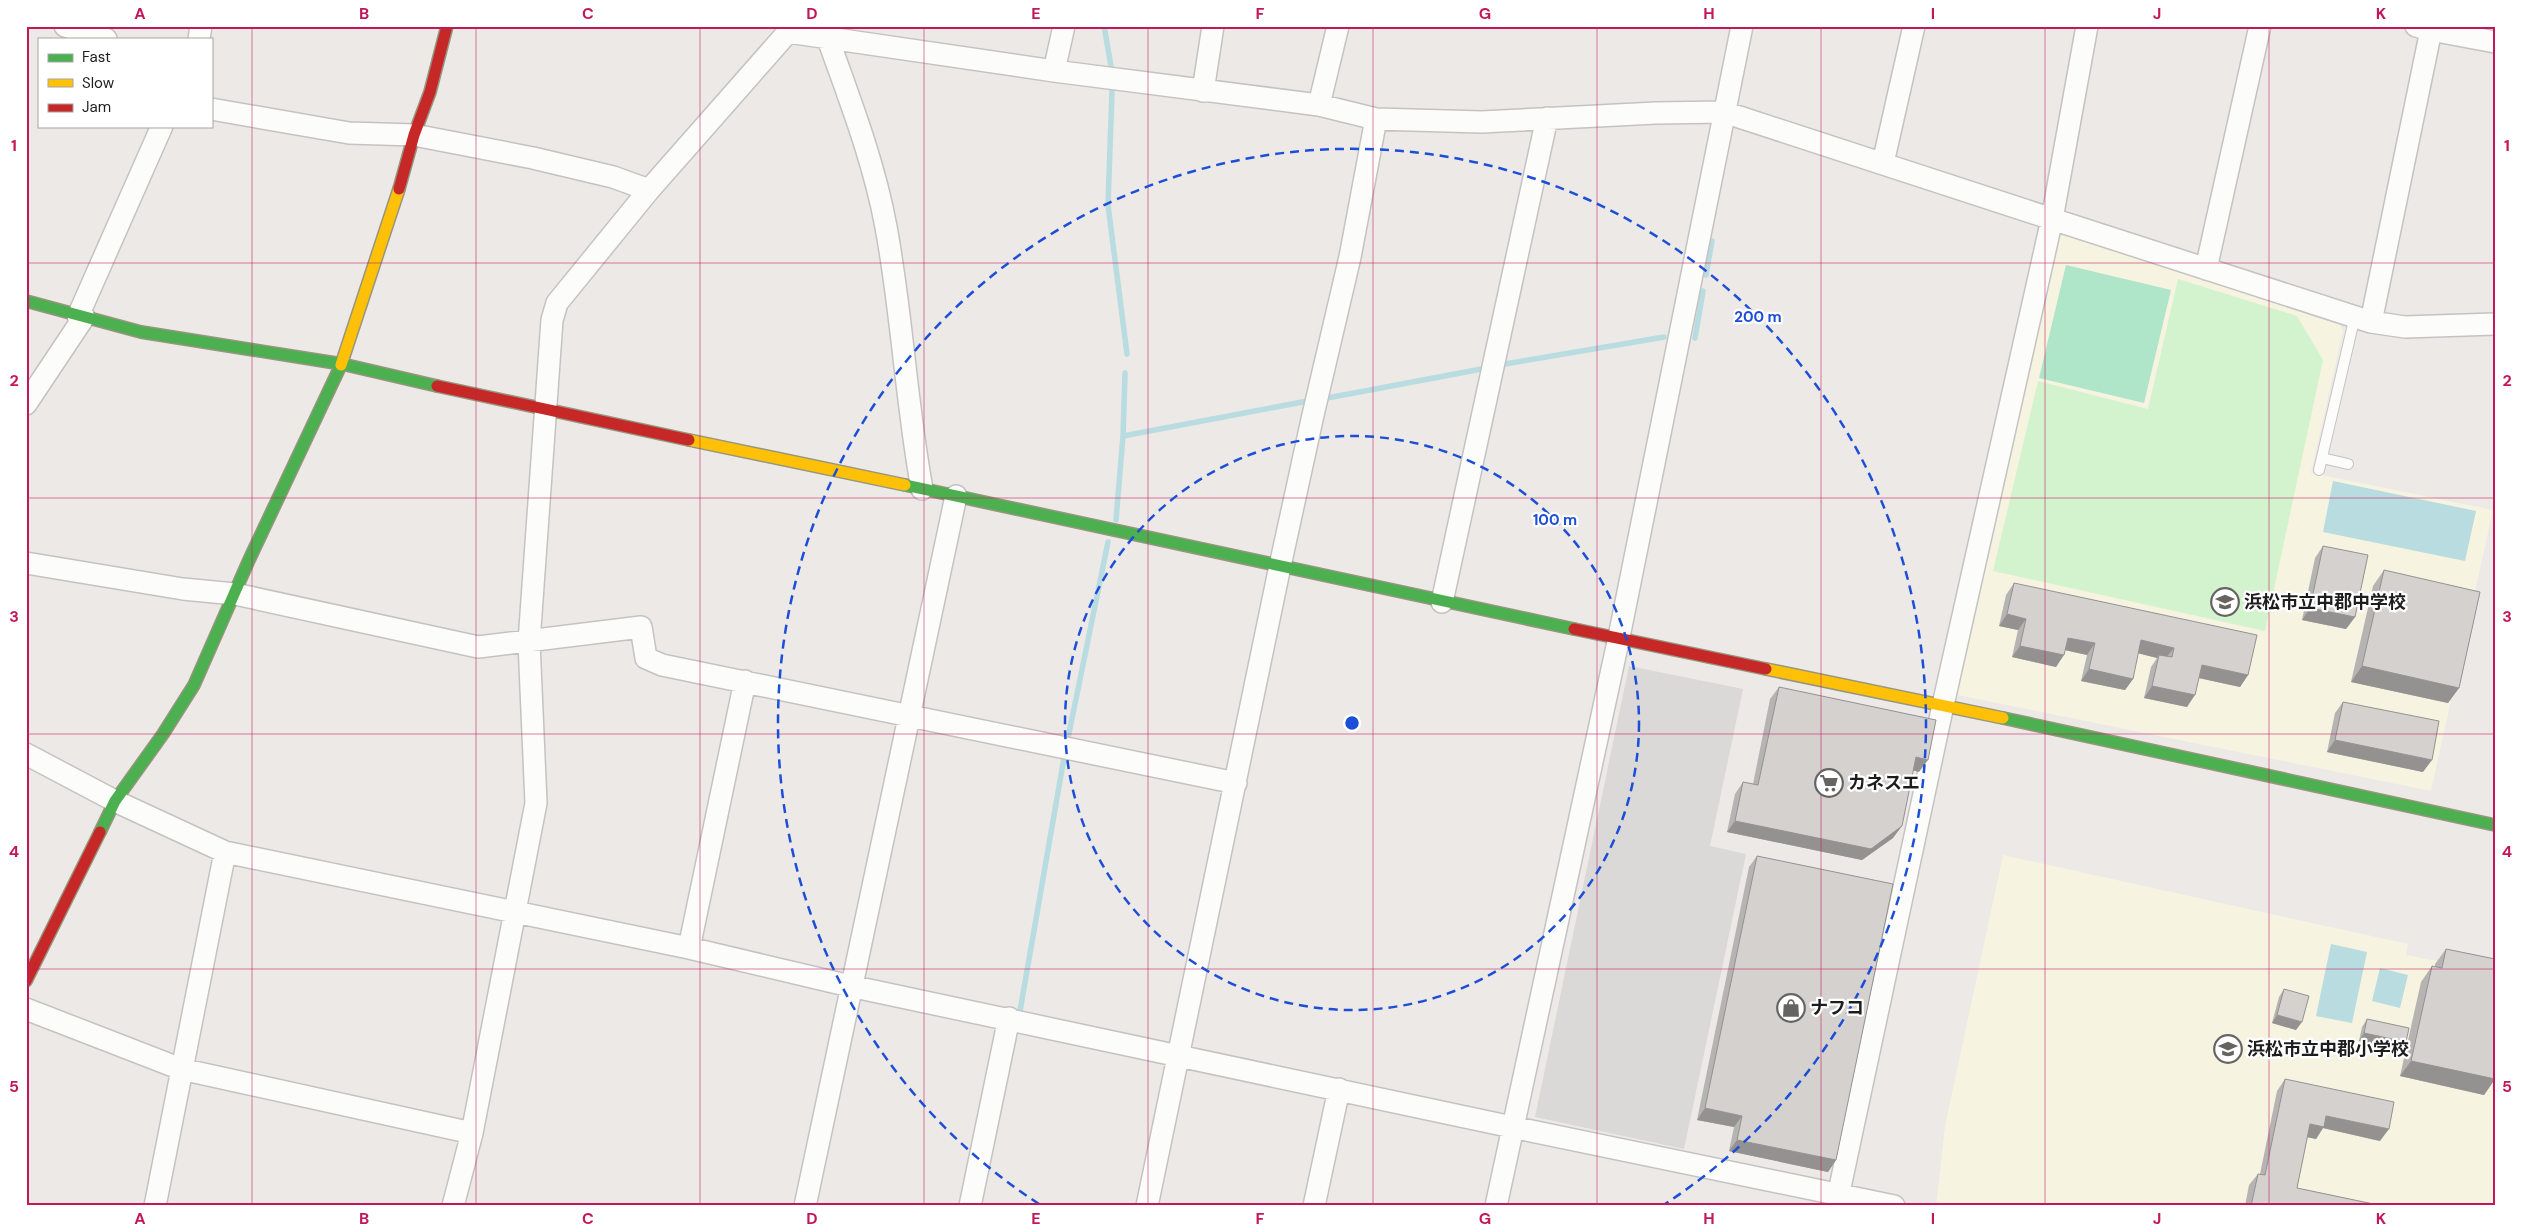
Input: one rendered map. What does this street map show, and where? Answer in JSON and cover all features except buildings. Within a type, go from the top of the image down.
[{"type":"street","points":[[65,26],[103,38]]},
{"type":"street","points":[[26,981],[114,801],[163,734],[194,685],[342,364],[404,175],[414,136],[430,92],[447,26]]},
{"type":"street","points":[[1054,70],[1064,26]]},
{"type":"street","points":[[1203,91],[1213,26]]},
{"type":"street","points":[[1319,105],[1338,26]]},
{"type":"street","points":[[1496,1206],[1619,637],[1742,26]]},
{"type":"street","points":[[1883,163],[1914,26]]},
{"type":"street","points":[[1838,1200],[1943,705],[2052,219],[2088,26]]},
{"type":"street","points":[[2206,269],[2260,26]]},
{"type":"street","points":[[2363,319],[2426,27],[2495,42]]},
{"type":"street","points":[[453,1206],[472,1133],[536,803],[529,642],[540,511],[552,320],[557,303],[649,190],[788,32],[819,34],[1054,70],[1319,105],[1376,119],[1482,122],[1656,112],[1724,112],[2363,319],[2405,327],[2495,324]]},
{"type":"street","points":[[819,34],[872,169],[886,226],[913,442],[922,489]]},
{"type":"street","points":[[212,109],[349,133],[414,136],[560,164],[613,177],[649,190]]},
{"type":"street","points":[[1442,602],[1548,118]]},
{"type":"street","points":[[1147,1206],[1280,566],[1313,414],[1350,258],[1376,119]]},
{"type":"street","points":[[26,404],[81,317],[161,128]]},
{"type":"street","points":[[26,301],[141,332],[342,364],[545,410],[956,496],[1442,602],[1943,705],[2495,825]]},
{"type":"street","points":[[806,1206],[850,986],[910,716],[956,496]]},
{"type":"street","points":[[26,564],[182,588],[235,594],[478,647],[641,627],[646,658],[662,665],[1236,783]]},
{"type":"street","points":[[689,948],[745,681]]},
{"type":"street","points":[[26,754],[114,801],[225,852],[689,948],[850,986],[1178,1054],[1838,1200],[1894,1206]]},
{"type":"street","points":[[155,1206],[225,852]]},
{"type":"street","points":[[26,1009],[181,1069],[472,1133]]},
{"type":"street","points":[[970,1206],[1008,1018]]},
{"type":"street","points":[[1314,1206],[1339,1089]]},
{"type":"lane","points":[[2319,470],[2363,319]]},
{"type":"lane","points":[[2322,458],[2348,464]]},
{"type":"shaded area","name":"浜松市立中郡中学校","points":[[2060,232],[2339,322],[2343,331],[2311,473],[2493,510],[2431,791],[1957,695]]},
{"type":"shaded area","points":[[1629,666],[1743,689],[1710,846],[1746,854],[1684,1149],[1535,1117]]},
{"type":"shaded area","name":"浜松市立中郡小学校","points":[[2003,855],[2408,944],[2406,955],[2495,972],[2493,1206],[1936,1206],[1945,1126]]},
{"type":"green space","points":[[2066,265],[2171,290],[2144,403],[2039,378]]},
{"type":"green space","points":[[2178,279],[2297,316],[2323,360],[2265,631],[1993,571],[2038,381],[2148,409]]},
{"type":"water","points":[[2333,481],[2476,511],[2465,561],[2323,532]]},
{"type":"water","points":[[2331,944],[2367,952],[2352,1023],[2316,1016]]},
{"type":"water","points":[[2380,968],[2408,975],[2400,1008],[2372,1001]]},
{"type":"waterway","points":[[1104,26],[1112,72]]},
{"type":"waterway","points":[[1112,91],[1108,205],[1127,354]]},
{"type":"waterway","points":[[1706,275],[1712,241]]},
{"type":"waterway","points":[[1695,338],[1703,291]]},
{"type":"waterway","points":[[1499,365],[1664,337]]},
{"type":"waterway","points":[[1322,399],[1487,368]]},
{"type":"waterway","points":[[1116,520],[1123,436],[1125,373]]},
{"type":"waterway","points":[[1123,436],[1313,400]]},
{"type":"waterway","points":[[1067,743],[1108,542]]},
{"type":"waterway","points":[[1020,1011],[1065,752]]},
{"type":"traffic: fast","points":[[26,301],[141,332],[342,364],[437,386]]},
{"type":"traffic: fast","points":[[100,832],[115,801],[163,734],[194,685],[249,560],[341,365]]},
{"type":"traffic: fast","points":[[905,485],[1574,629]]},
{"type":"traffic: fast","points":[[2003,718],[2495,825]]},
{"type":"traffic: slow","points":[[341,365],[399,189]]},
{"type":"traffic: slow","points":[[689,440],[905,485]]},
{"type":"traffic: slow","points":[[1766,669],[2003,718]]},
{"type":"traffic: jam","points":[[399,189],[414,135],[430,92],[447,26]]},
{"type":"traffic: jam","points":[[437,386],[689,440]]},
{"type":"traffic: jam","points":[[1574,629],[1766,669]]},
{"type":"traffic: jam","points":[[26,981],[100,832]]},
{"type":"place","name":"浜松市立中郡中学校","points":[[2225,602]]},
{"type":"place","name":"カネスエ","points":[[1829,783]]},
{"type":"place","name":"ナフコ","points":[[1791,1008]]},
{"type":"place","name":"浜松市立中郡小学校","points":[[2228,1049]]}]
